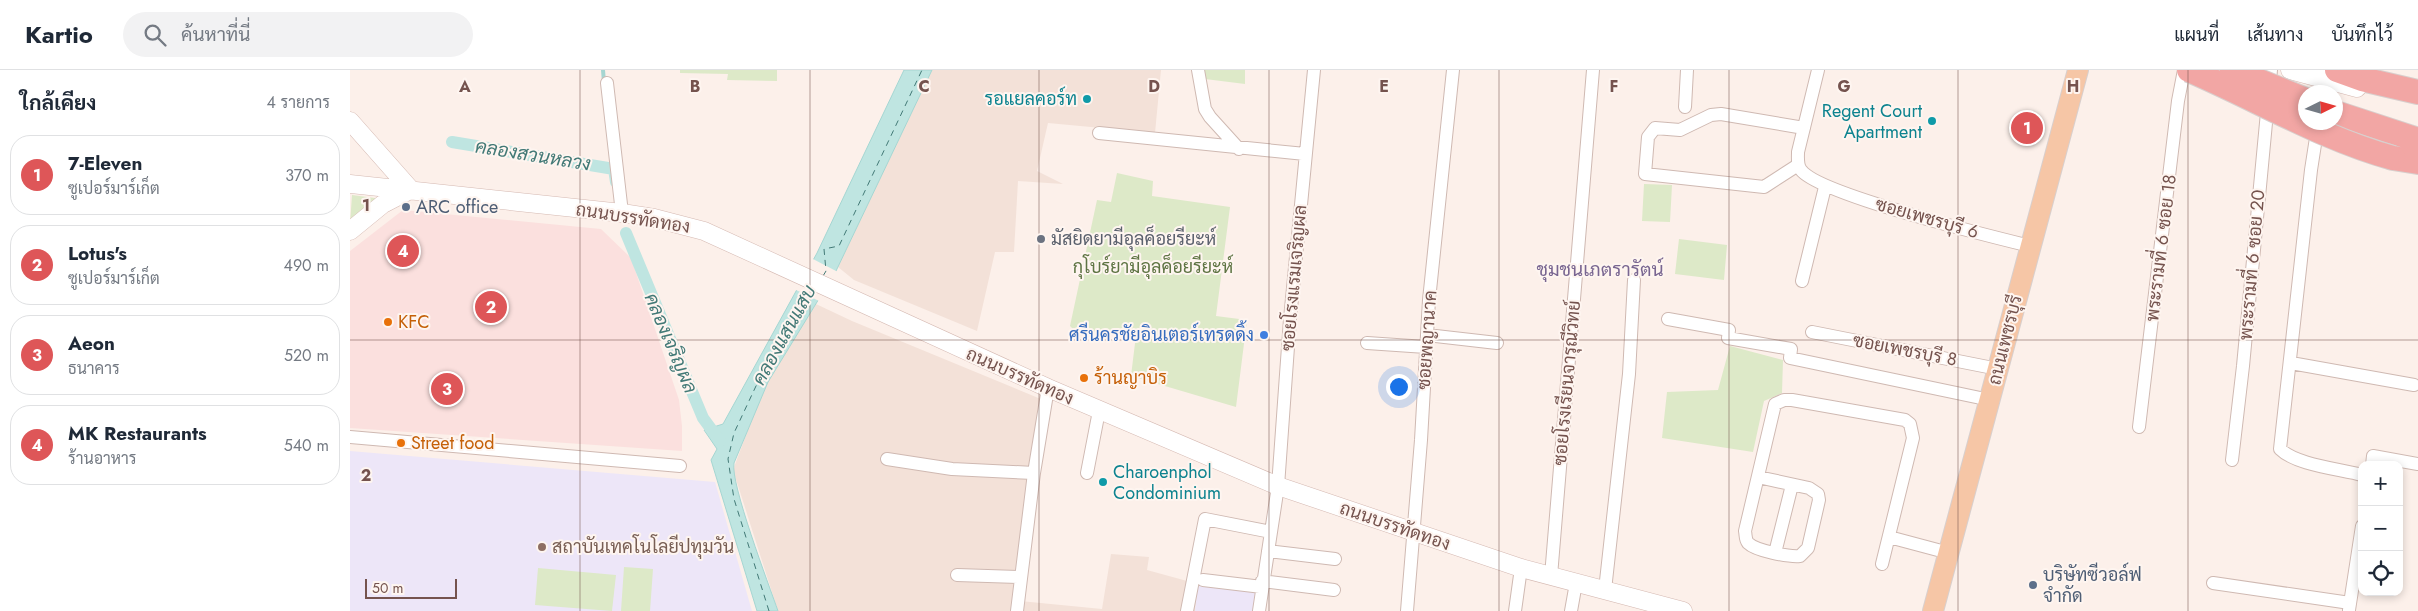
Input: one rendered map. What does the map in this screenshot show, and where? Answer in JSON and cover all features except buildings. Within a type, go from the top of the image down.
[{"type":"highway","points":[[2189,70],[2360,148],[2393,158],[2418,162]]},
{"type":"highway","points":[[2232,70],[2298,97]]},
{"type":"highway","points":[[2330,81],[2362,78],[2418,92]]},
{"type":"highway","points":[[2343,116],[2414,144]]},
{"type":"main road","name":"ถนนเพชรบุรี","points":[[1933,611],[2078,70]]},
{"type":"main road","points":[[2290,70],[2418,103]]},
{"type":"main road","points":[[350,121],[411,190],[383,204],[350,231]]},
{"type":"main road","name":"ถนนบรรทัดทอง","points":[[350,184],[622,214],[663,220],[704,230],[1099,411],[1278,486],[1521,568],[1683,611]]},
{"type":"street","points":[[1198,70],[1205,109],[1239,148]]},
{"type":"street","name":"ซอยโรงแรมเจริญผล","points":[[1258,611],[1278,486],[1281,416],[1314,70]]},
{"type":"street","name":"ซอยพญานาค","points":[[1411,610],[1413,533],[1433,254],[1453,70]]},
{"type":"street","name":"ซอยโรงเรียนจารุณีวิทย์","points":[[1551,576],[1593,70]]},
{"type":"street","points":[[1685,107],[1687,70]]},
{"type":"street","points":[[1804,128],[1721,114],[1711,115],[1680,130],[1655,128],[1648,137],[1645,174],[1764,187],[1798,165],[1798,152],[1804,128],[1818,70]]},
{"type":"street","name":"พระรามที่ 6 ซอย 18","points":[[2139,427],[2177,111],[2184,70]]},
{"type":"street","name":"พระรามที่ 6 ซอย 20","points":[[2232,460],[2271,70]]},
{"type":"street","points":[[607,83],[622,214]]},
{"type":"street","points":[[2343,128],[2414,144]]},
{"type":"street","points":[[2318,130],[2311,170],[2280,449],[2290,456],[2302,460],[2358,473]]},
{"type":"street","points":[[1099,133],[1305,154]]},
{"type":"street","name":"ซอยเพชรบุรี 6","points":[[1798,165],[1808,176],[1825,187],[1920,218],[2030,246]]},
{"type":"street","points":[[1802,281],[1825,187]]},
{"type":"street","points":[[1605,590],[1628,384],[1634,280]]},
{"type":"street","points":[[1668,319],[1729,330],[1728,338],[1791,349],[1790,358],[1990,400]]},
{"type":"street","name":"ซอยเพชรบุรี 8","points":[[1812,332],[1998,369]]},
{"type":"street","points":[[1367,343],[1427,341],[1497,343]]},
{"type":"street","points":[[2291,363],[2414,385]]},
{"type":"street","points":[[1017,611],[1034,472],[1048,388]]},
{"type":"street","points":[[1758,477],[1809,488],[1818,494],[1819,500],[1808,548],[1800,556],[1775,553],[1756,548],[1746,539],[1745,531],[1772,409],[1780,401],[1792,400],[1905,420],[1910,424],[1913,438],[1882,564]]},
{"type":"street","points":[[1087,473],[1099,411]]},
{"type":"street","points":[[350,438],[680,466]]},
{"type":"street","points":[[2372,461],[2373,456],[2401,461]]},
{"type":"street","points":[[887,459],[952,469],[1034,472]]},
{"type":"street","points":[[2403,461],[2418,464]]},
{"type":"street","points":[[1775,553],[1792,484]]},
{"type":"street","points":[[1187,611],[1205,519],[1271,532]]},
{"type":"street","points":[[1889,537],[1949,553]]},
{"type":"street","points":[[1268,551],[1335,559]]},
{"type":"street","points":[[2213,583],[2349,607],[2358,551]]},
{"type":"street","points":[[1515,611],[1521,568]]},
{"type":"street","points":[[957,574],[1020,577]]},
{"type":"street","points":[[1203,580],[1334,590]]},
{"type":"street","points":[[1571,611],[1576,583]]},
{"type":"shaded area","points":[[932,70],[1161,70],[1155,133],[1048,123],[1037,171],[1063,184],[1018,181],[1014,252],[995,252],[977,331],[854,280],[838,267]]},
{"type":"shaded area","points":[[403,210],[601,229],[631,258],[679,400],[682,451],[350,428],[350,251]]},
{"type":"shaded area","points":[[816,304],[852,321],[1048,402],[1020,601],[1102,609],[1111,554],[1149,557],[1147,570],[1198,584],[1195,611],[778,611],[733,470],[766,381]]},
{"type":"shaded area","name":"สถาบันเทคโนโลยีปทุมวัน","points":[[350,451],[715,482],[752,611],[350,611]]},
{"type":"shaded area","points":[[1259,582],[1256,611],[1195,611],[1198,584]]},
{"type":"green space","points":[[680,70],[777,70],[777,81],[727,80],[728,74],[680,73]]},
{"type":"green space","points":[[1203,70],[1245,70],[1245,84],[1205,79]]},
{"type":"green space","name":"กุโบร์ยามีอุลค็อยรียะห์","points":[[1117,173],[1153,181],[1152,196],[1230,207],[1216,316],[1247,320],[1236,407],[1131,376],[1136,335],[1074,330],[1070,326],[1097,200],[1111,202]]},
{"type":"green space","points":[[1644,184],[1672,185],[1670,222],[1642,221]]},
{"type":"green space","points":[[352,195],[382,199],[350,224]]},
{"type":"green space","points":[[1679,239],[1727,245],[1724,280],[1675,274]]},
{"type":"green space","points":[[1730,346],[1783,360],[1782,393],[1764,401],[1753,452],[1662,438],[1667,392],[1718,390]]},
{"type":"green space","points":[[624,567],[653,569],[650,611],[621,611]]},
{"type":"green space","points":[[538,568],[616,575],[612,611],[535,605]]},
{"type":"water","name":"คลองแสนแสบ","points":[[904,70],[932,70],[836,271],[768,382],[734,463],[734,474],[744,512],[778,611],[757,611],[711,460],[717,449],[704,430],[723,424],[817,253]]},
{"type":"pier","points":[[811,258],[838,272],[819,301],[794,289]]},
{"type":"waterway","name":"คลองเจริญผล","points":[[603,70],[604,82]]},
{"type":"waterway","name":"คลองสวนหลวง","points":[[452,142],[614,169],[616,182]]},
{"type":"waterway","name":"คลองเจริญผล","points":[[626,233],[703,418],[720,441]]},
{"type":"ferry route","points":[[823,276],[826,271],[824,249],[839,246],[922,70]]},
{"type":"ferry route","points":[[769,611],[734,499],[728,459],[734,433],[756,386],[815,290]]},
{"type":"place","name":"รอแยลคอร์ท","points":[[1087,99]]},
{"type":"place","name":"Regent Court Apartment","points":[[1932,121]]},
{"type":"place","name":"7-Eleven","points":[[2027,128]]},
{"type":"place","name":"ARC office","points":[[406,207]]},
{"type":"place","name":"มัสยิดยามีอุลค็อยรียะห์","points":[[1041,239]]},
{"type":"place","name":"MK Restaurants","points":[[403,251]]},
{"type":"place","name":"Lotus's","points":[[491,307]]},
{"type":"place","name":"KFC","points":[[388,322]]},
{"type":"place","name":"ศรีนครชัยอินเตอร์เทรดดิ้ง","points":[[1264,335]]},
{"type":"place","name":"ร้านญาบิร","points":[[1084,378]]},
{"type":"place","name":"Aeon","points":[[447,389]]},
{"type":"place","name":"Street food","points":[[401,443]]},
{"type":"place","name":"Charoenphol Condominium","points":[[1103,482]]},
{"type":"place","name":"สถาบันเทคโนโลยีปทุมวัน","points":[[542,547]]},
{"type":"place","name":"บริษัทซีวอล์ฟ จำกัด","points":[[2033,585]]},
{"type":"district","name":"ชุมชนเภตรารัตน์","points":[[1600,269]]}]
